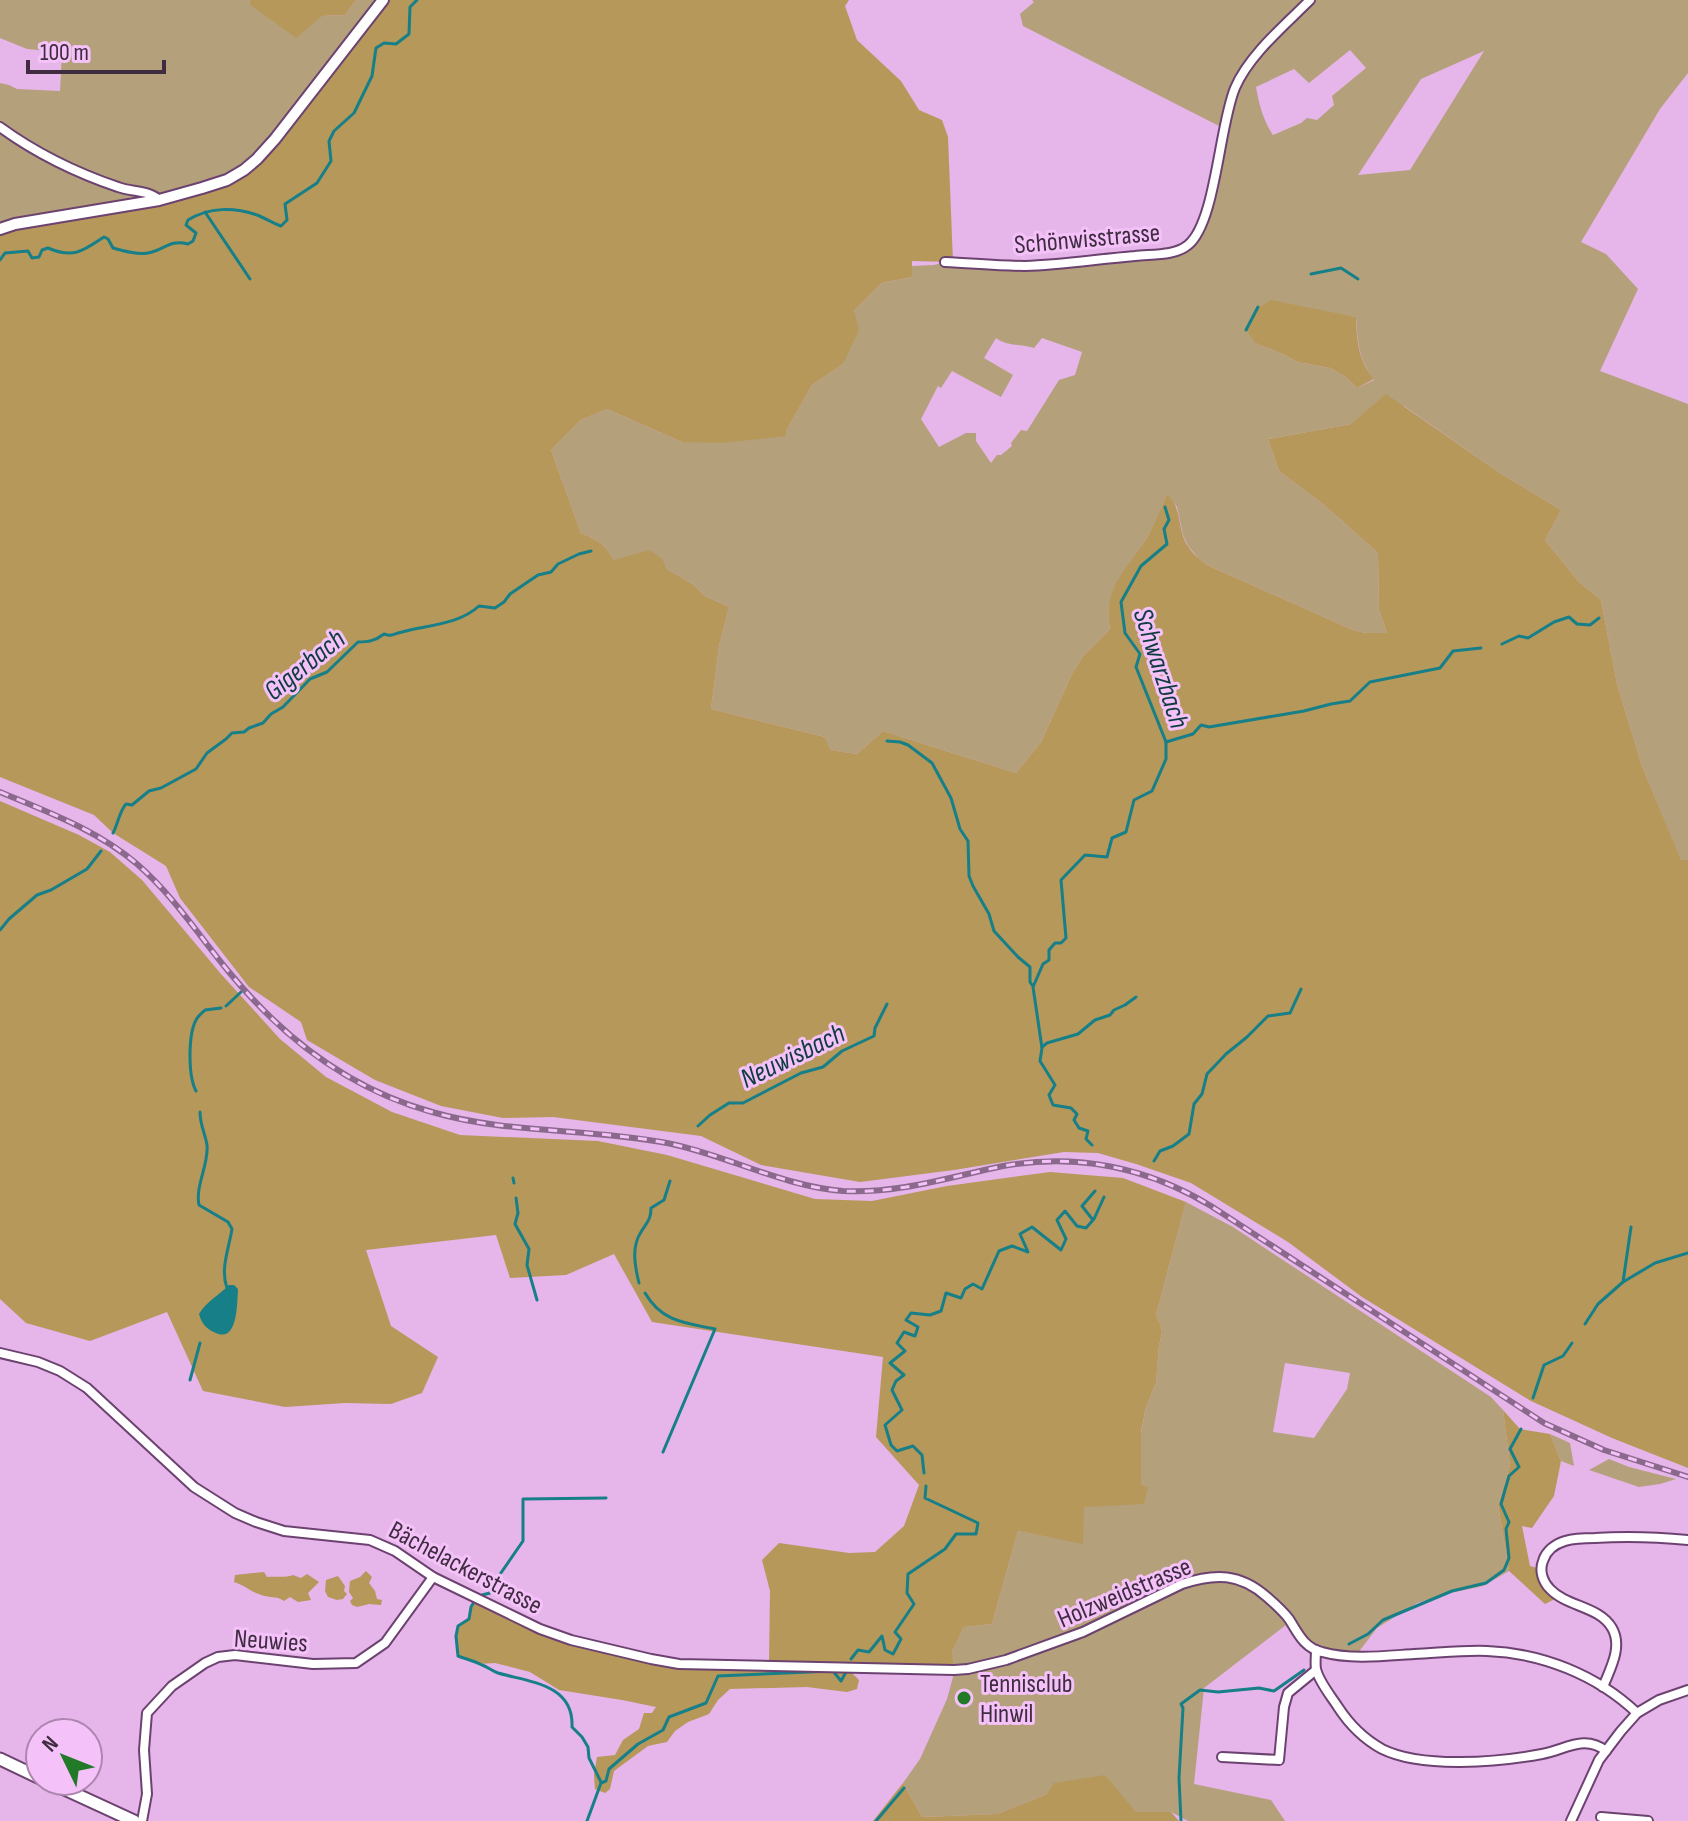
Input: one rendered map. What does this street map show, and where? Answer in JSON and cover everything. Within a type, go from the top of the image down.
[{"type":"main road","points":[[0,1759],[24,1770]]},
{"type":"main road","points":[[82,1797],[134,1821]]},
{"type":"street","points":[[0,229],[159,200],[227,180],[244,170],[275,139],[383,0]]},
{"type":"street","name":"Schönwisstrasse","points":[[945,262],[1015,266],[1056,264],[1170,252],[1188,245],[1197,235],[1207,209],[1228,107],[1236,85],[1254,59],[1310,0]]},
{"type":"street","points":[[0,127],[58,164],[119,188],[149,193],[159,200]]},
{"type":"street","name":"Bächelackerstrasse","points":[[0,1353],[38,1362],[87,1388],[194,1487],[235,1513],[284,1531],[370,1540],[395,1551],[433,1577],[540,1629],[571,1640],[679,1664]]},
{"type":"street","points":[[1603,1687],[1615,1655],[1613,1629],[1599,1616],[1559,1597],[1548,1587],[1541,1573],[1545,1556],[1556,1545],[1579,1539],[1631,1537],[1688,1540]]},
{"type":"street","name":"Neuwies","points":[[142,1821],[147,1794],[144,1750],[147,1713],[172,1686],[218,1657],[235,1655],[313,1664],[356,1663],[385,1643],[433,1577]]},
{"type":"street","name":"Holzweidstrasse","points":[[679,1664],[968,1669],[1027,1653],[1100,1625],[1175,1586],[1216,1577],[1237,1579],[1256,1588],[1283,1612],[1302,1640],[1316,1650]]},
{"type":"street","points":[[1606,1751],[1599,1745],[1581,1742],[1507,1760],[1441,1762],[1384,1750],[1354,1728],[1336,1705],[1316,1670],[1316,1650],[1368,1657],[1476,1651],[1530,1657],[1577,1673],[1603,1687],[1637,1713]]},
{"type":"street","points":[[1222,1757],[1279,1760],[1288,1693],[1316,1670]]},
{"type":"street","points":[[1571,1821],[1599,1760],[1637,1713],[1659,1700],[1688,1690]]},
{"type":"street","points":[[1601,1817],[1648,1821]]},
{"type":"shaded area","points":[[0,0],[250,0],[249,4],[322,16],[345,15],[356,0],[383,0],[257,159],[202,188],[0,229],[0,83],[17,89],[60,91],[62,52],[27,49],[0,38]]},
{"type":"shaded area","points":[[250,0],[356,0],[345,15],[322,16],[296,38],[249,4]]},
{"type":"shaded area","points":[[383,0],[849,0],[845,6],[857,40],[901,81],[919,110],[942,120],[948,137],[953,262],[912,261],[912,277],[882,283],[854,311],[859,330],[843,364],[812,385],[786,436],[722,443],[682,442],[607,409],[581,420],[551,450],[581,533],[600,543],[614,560],[649,550],[663,559],[667,569],[694,585],[705,596],[729,607],[719,646],[711,709],[825,737],[830,750],[857,754],[883,731],[1016,773],[1041,742],[1083,656],[1110,629],[1110,600],[1114,588],[1149,534],[1167,494],[1176,508],[1187,545],[1209,566],[1353,630],[1387,633],[1379,610],[1378,553],[1323,504],[1279,471],[1268,439],[1351,424],[1386,394],[1500,473],[1561,510],[1545,540],[1579,582],[1601,600],[1617,684],[1642,766],[1681,860],[1688,860],[1688,1468],[1531,1401],[1362,1297],[1288,1242],[1191,1183],[1136,1164],[1098,1153],[1064,1152],[860,1182],[761,1165],[701,1136],[553,1117],[503,1118],[441,1106],[375,1080],[307,1040],[301,1022],[249,987],[180,898],[166,866],[113,833],[94,815],[0,777],[0,229],[159,200],[244,170]]},
{"type":"shaded area","points":[[1032,0],[1688,0],[1688,73],[1660,109],[1581,242],[1606,254],[1638,289],[1600,371],[1688,404],[1688,860],[1681,861],[1642,766],[1617,684],[1601,600],[1579,582],[1545,540],[1561,510],[1500,473],[1404,406],[1351,424],[1268,439],[1279,471],[1323,504],[1378,553],[1379,610],[1387,633],[1353,630],[1209,566],[1188,546],[1177,507],[1167,494],[1149,534],[1114,589],[1110,601],[1110,629],[1083,656],[1041,742],[1016,773],[883,731],[857,754],[829,750],[825,737],[711,709],[719,646],[729,607],[705,596],[694,585],[667,569],[663,559],[614,560],[600,543],[581,533],[551,450],[581,420],[607,409],[682,442],[786,431],[812,385],[843,364],[854,311],[882,283],[912,277],[912,266],[945,262],[1003,265],[1170,252],[1197,235],[1223,128],[1023,26],[1020,14],[1034,2]],"holes":[[[1350,50],[1366,68],[1332,96],[1334,105],[1317,120],[1307,118],[1273,135],[1262,112],[1256,87],[1294,69],[1309,83]],[[1484,51],[1410,170],[1358,175],[1421,79]],[[1335,314],[1356,317],[1360,350],[1374,380],[1357,388],[1330,368],[1297,362],[1255,343]],[[996,338],[1009,344],[1034,348],[1042,338],[1082,352],[1075,375],[1059,380],[1027,431],[1021,430],[1012,446],[997,455],[991,463],[976,441],[976,433],[966,433],[939,447],[921,419],[938,386],[941,388],[952,371],[1001,397],[1013,375],[984,358]]]},
{"type":"shaded area","points":[[1271,300],[1356,317],[1362,357],[1374,379],[1357,388],[1330,368],[1297,362],[1255,343],[1247,331],[1258,308]]},
{"type":"shaded area","points":[[0,801],[110,852],[142,880],[280,1039],[326,1077],[392,1112],[460,1135],[598,1141],[667,1155],[815,1199],[872,1201],[947,1186],[1050,1172],[1123,1178],[1186,1202],[1156,1315],[1162,1332],[1156,1383],[1146,1407],[1141,1432],[1141,1485],[1148,1487],[1144,1504],[1084,1507],[1083,1544],[1018,1531],[992,1624],[964,1627],[952,1652],[954,1670],[769,1663],[770,1591],[762,1560],[779,1543],[849,1553],[875,1552],[904,1526],[919,1485],[876,1437],[883,1357],[652,1322],[614,1254],[566,1275],[510,1278],[496,1235],[366,1250],[391,1326],[438,1357],[422,1393],[391,1404],[285,1407],[203,1391],[167,1312],[90,1341],[26,1323],[0,1299]]},
{"type":"shaded area","points":[[1186,1202],[1233,1227],[1491,1397],[1503,1410],[1510,1465],[1498,1505],[1509,1571],[1483,1586],[1417,1603],[1377,1628],[1351,1662],[1310,1651],[1286,1625],[1204,1688],[1194,1784],[1271,1800],[1285,1821],[1188,1821],[1171,1812],[1137,1812],[1047,1794],[997,1814],[922,1817],[903,1783],[920,1759],[947,1699],[953,1677],[952,1652],[964,1627],[992,1624],[1018,1531],[1082,1543],[1083,1507],[1141,1485],[1141,1433],[1146,1407],[1156,1383],[1162,1332],[1156,1315]],"holes":[[[1285,1363],[1350,1373],[1347,1389],[1314,1438],[1273,1432]]]},
{"type":"shaded area","points":[[229,1285],[238,1289],[236,1312],[232,1327],[223,1335],[207,1328],[199,1314]]},
{"type":"shaded area","points":[[1503,1410],[1520,1429],[1550,1434],[1561,1461],[1554,1496],[1532,1528],[1522,1526],[1530,1566],[1541,1569],[1542,1577],[1559,1597],[1545,1604],[1509,1571],[1498,1505],[1510,1465]]},
{"type":"shaded area","points":[[1550,1434],[1570,1443],[1574,1466],[1561,1461]]},
{"type":"shaded area","points":[[1609,1459],[1676,1479],[1639,1487],[1589,1470]]},
{"type":"shaded area","points":[[366,1571],[372,1577],[369,1583],[377,1599],[382,1600],[381,1605],[357,1607],[350,1601],[353,1598],[349,1592],[350,1581]]},
{"type":"shaded area","points":[[264,1572],[267,1577],[293,1575],[301,1578],[307,1574],[319,1582],[308,1593],[311,1600],[298,1602],[290,1597],[284,1601],[261,1595],[234,1582],[235,1575]]},
{"type":"shaded area","points":[[338,1576],[347,1594],[337,1600],[328,1597],[325,1591],[326,1580]]},
{"type":"shaded area","points":[[478,1599],[540,1629],[651,1659],[849,1670],[859,1680],[857,1689],[847,1692],[807,1687],[730,1689],[709,1714],[688,1722],[675,1731],[667,1742],[648,1746],[614,1771],[610,1789],[605,1793],[595,1789],[597,1757],[615,1755],[623,1740],[639,1729],[644,1713],[652,1713],[656,1707],[559,1690],[530,1672],[495,1663],[479,1664],[458,1656],[458,1626],[469,1619],[471,1607]]},
{"type":"shaded area","points":[[1105,1775],[1136,1812],[1171,1812],[1179,1821],[873,1821],[903,1783],[922,1817],[997,1814],[1047,1794],[1054,1783]]},
{"type":"waterway","points":[[0,260],[5,253],[28,251],[32,258],[39,257],[42,250],[48,248],[65,253],[78,252],[104,237],[113,248],[139,253],[154,252],[176,243],[193,241],[196,233],[186,225],[188,220],[213,211],[248,212],[281,226],[287,220],[285,204],[317,183],[331,161],[329,141],[334,131],[354,113],[372,76],[376,48],[384,43],[396,44],[409,34],[410,7],[417,0]]},
{"type":"waterway","points":[[205,212],[250,279]]},
{"type":"waterway","name":"Schwarzbach","points":[[1311,274],[1341,268],[1358,279]]},
{"type":"waterway","name":"Schwarzbach","points":[[1246,330],[1258,307]]},
{"type":"waterway","name":"Schwarzbach","points":[[1092,1145],[1086,1139],[1088,1131],[1079,1128],[1074,1120],[1077,1114],[1071,1108],[1053,1105],[1049,1095],[1055,1085],[1040,1061],[1042,1048],[1033,987],[1043,964],[1049,960],[1049,950],[1066,938],[1061,880],[1085,855],[1107,857],[1112,838],[1126,832],[1134,800],[1152,791],[1166,759],[1166,742],[1136,667],[1140,654],[1125,633],[1121,602],[1141,566],[1167,544],[1164,529],[1169,520],[1165,507]]},
{"type":"waterway","name":"Gigerbach","points":[[113,833],[126,804],[132,805],[149,791],[196,769],[207,753],[232,733],[244,732],[263,723],[310,679],[327,672],[358,642],[452,621],[479,606],[495,608],[538,575],[551,572],[558,564],[591,551]]},
{"type":"waterway","points":[[1502,644],[1519,636],[1528,638],[1569,617],[1577,624],[1590,625],[1599,618]]},
{"type":"waterway","points":[[1166,742],[1193,734],[1201,725],[1209,727],[1350,701],[1370,682],[1440,668],[1453,651],[1481,648]]},
{"type":"waterway","points":[[887,741],[908,745],[932,763],[951,798],[960,829],[968,841],[969,876],[973,886],[989,914],[994,931],[1030,967],[1032,985]]},
{"type":"waterway","name":"Gigerbach","points":[[0,930],[37,895],[87,869],[101,851]]},
{"type":"waterway","points":[[1154,1161],[1160,1151],[1189,1134],[1194,1104],[1202,1094],[1207,1074],[1268,1016],[1290,1013],[1301,989]]},
{"type":"waterway","points":[[226,1006],[241,992]]},
{"type":"waterway","points":[[1042,1047],[1078,1034],[1095,1020],[1110,1015],[1136,997]]},
{"type":"waterway","name":"Neuwisbach","points":[[698,1126],[729,1103],[743,1103],[801,1073],[823,1067],[842,1051],[874,1036],[887,1004]]},
{"type":"waterway","points":[[196,1091],[190,1066],[193,1027],[205,1010],[221,1008]]},
{"type":"waterway","points":[[200,1112],[207,1152],[199,1205],[228,1222],[232,1229],[225,1266],[227,1288]]},
{"type":"waterway","points":[[513,1178],[514,1183]]},
{"type":"waterway","name":"Neuwisbach","points":[[639,1283],[635,1264],[636,1244],[651,1208],[664,1200],[670,1181]]},
{"type":"waterway","name":"Schwarzbach","points":[[924,1473],[922,1455],[913,1446],[897,1451],[891,1445],[885,1425],[902,1410],[892,1390],[896,1381],[904,1375],[890,1363],[905,1351],[897,1343],[904,1332],[915,1336],[918,1327],[906,1320],[911,1313],[930,1315],[941,1311],[946,1293],[961,1298],[965,1289],[973,1284],[982,1289],[999,1251],[1012,1246],[1028,1252],[1020,1234],[1032,1227],[1061,1250],[1066,1239],[1057,1220],[1065,1211],[1077,1226],[1086,1228],[1093,1220],[1082,1206],[1095,1191]]},
{"type":"waterway","points":[[1094,1219],[1104,1197]]},
{"type":"waterway","points":[[516,1198],[518,1213],[515,1224],[529,1249],[527,1265],[537,1300]]},
{"type":"waterway","points":[[1585,1324],[1598,1304],[1623,1282],[1631,1227]]},
{"type":"waterway","points":[[1623,1282],[1655,1263],[1688,1253]]},
{"type":"waterway","name":"Neuwisbach","points":[[645,1293],[667,1316],[715,1329],[663,1452]]},
{"type":"waterway","points":[[190,1380],[200,1343]]},
{"type":"waterway","points":[[1533,1398],[1544,1365],[1563,1356],[1572,1343]]},
{"type":"waterway","points":[[1349,1644],[1368,1634],[1383,1620],[1452,1591],[1486,1583],[1504,1570],[1509,1558],[1506,1529],[1509,1522],[1501,1504],[1509,1476],[1519,1467],[1510,1449],[1521,1429]]},
{"type":"waterway","name":"Schwarzbach","points":[[851,1659],[858,1650],[869,1652],[882,1636],[885,1650],[893,1654],[901,1639],[895,1632],[914,1604],[907,1593],[908,1574],[945,1549],[956,1534],[976,1534],[978,1523],[925,1498],[926,1486]]},
{"type":"waterway","name":"Neuwisbach","points":[[482,1595],[490,1593],[523,1541],[523,1499],[606,1498]]},
{"type":"waterway","name":"Neuwisbach","points":[[474,1602],[469,1619],[458,1626],[458,1656],[558,1693],[571,1713],[572,1727],[588,1747],[589,1758],[601,1782]]},
{"type":"waterway","points":[[1181,1821],[1181,1704],[1200,1690],[1218,1692],[1259,1688],[1274,1691],[1304,1670]]},
{"type":"waterway","name":"Schwarzbach","points":[[587,1821],[609,1769],[638,1744],[663,1730],[669,1717],[706,1703],[718,1676],[833,1671],[841,1681],[846,1672]]},
{"type":"waterway","points":[[876,1821],[904,1788]]},
{"type":"railway","points":[[0,792],[72,823],[122,852],[163,889],[250,996],[295,1039],[346,1075],[402,1102],[432,1112],[490,1124],[667,1143],[776,1177],[843,1191],[904,1187],[1030,1162],[1084,1163],[1136,1173],[1162,1181],[1211,1206],[1544,1423],[1604,1450],[1688,1477]]},
{"type":"place","name":"Tennisclub Hinwil","points":[[964,1698]]}]
